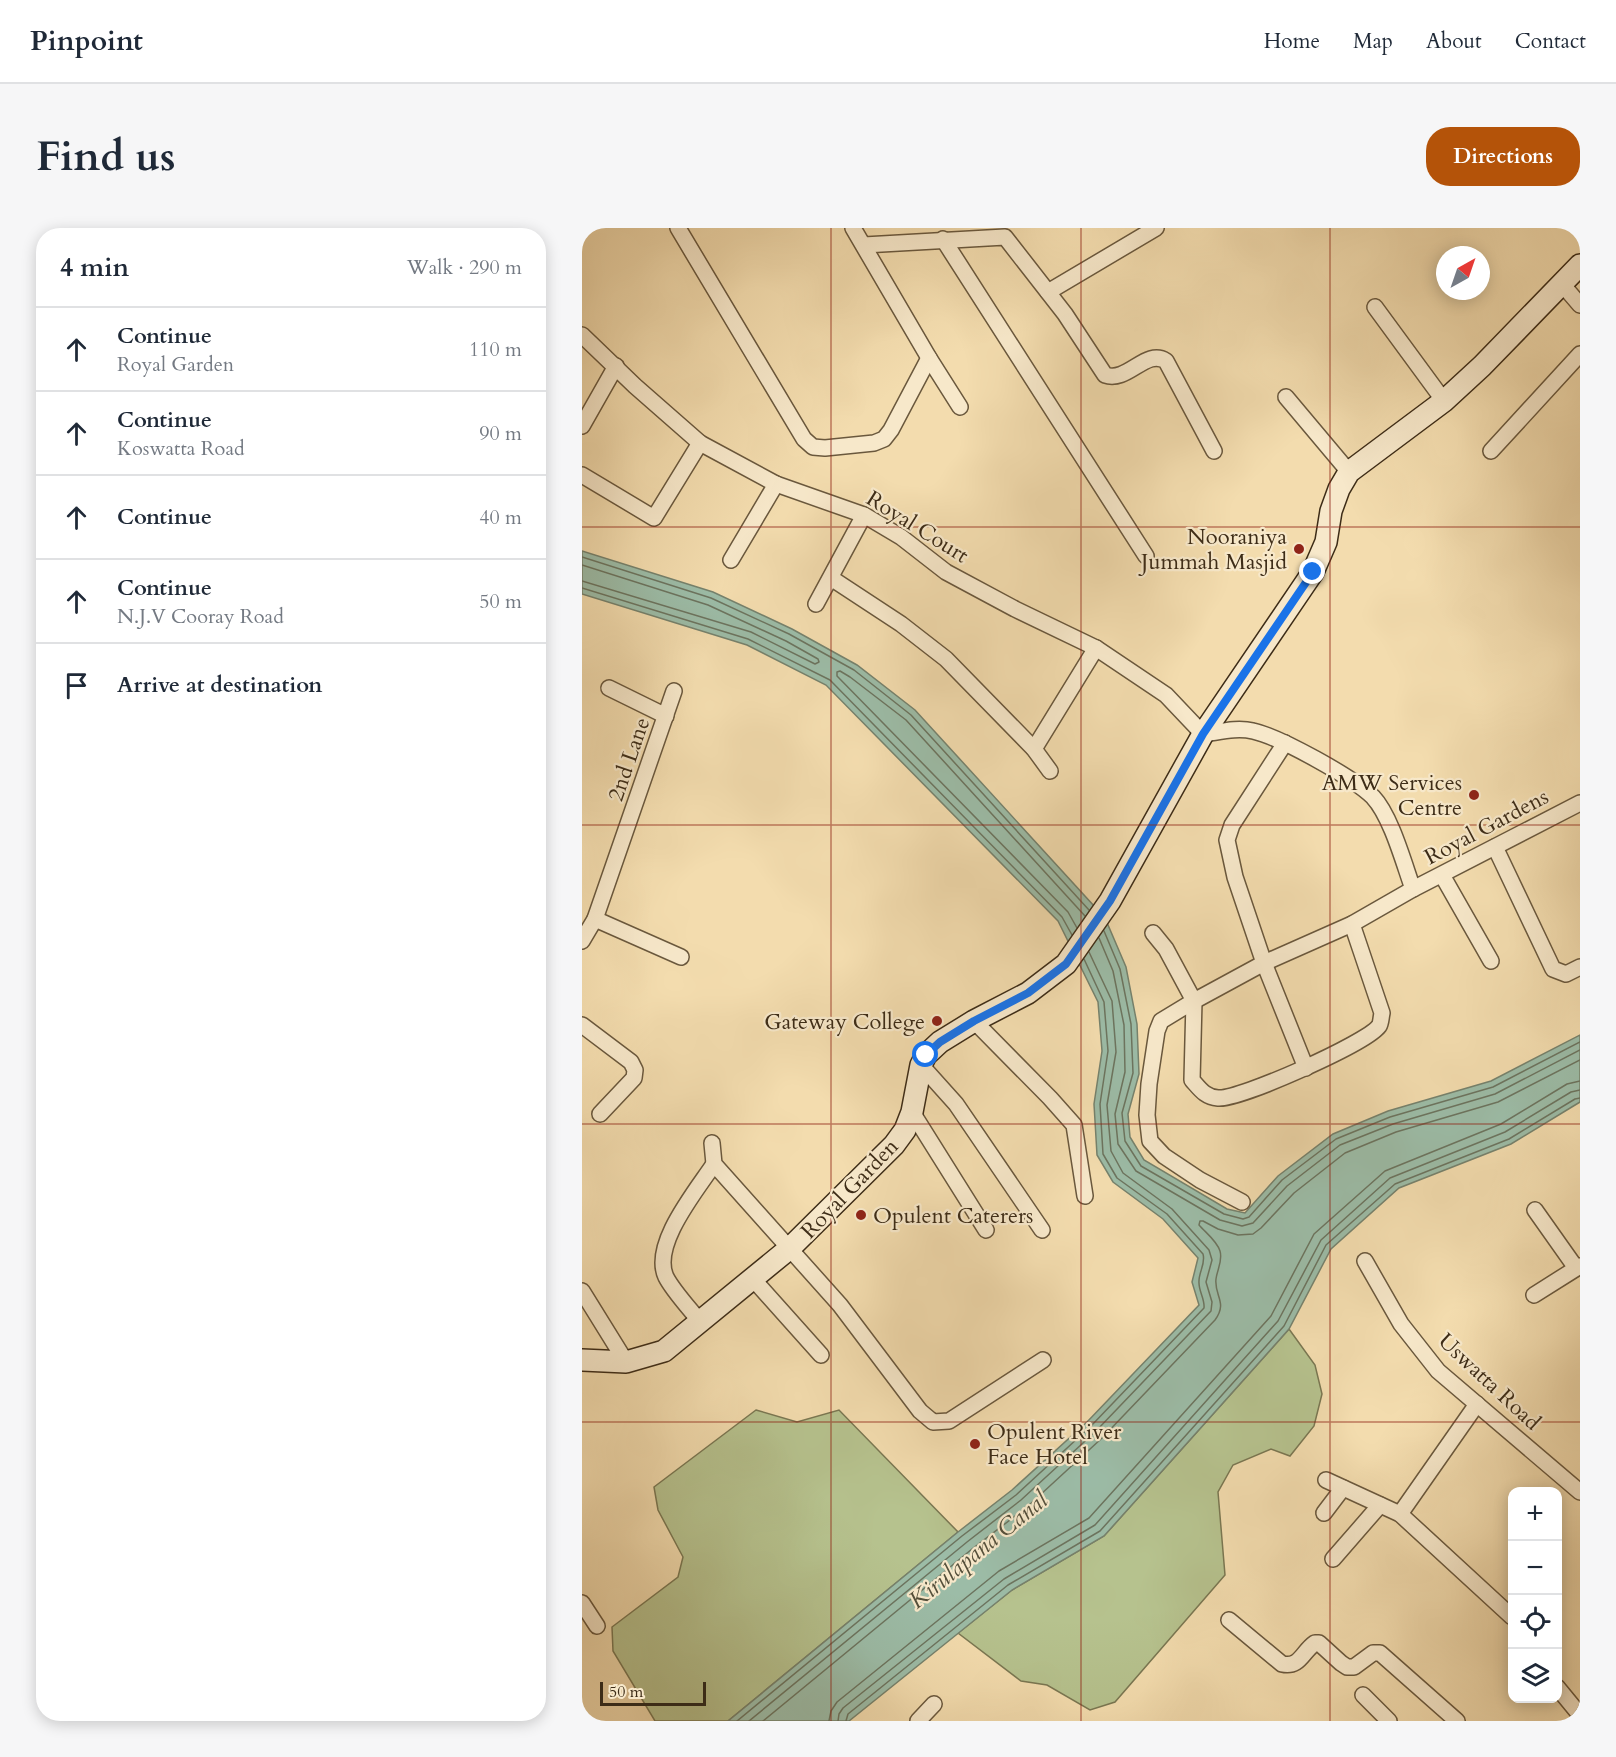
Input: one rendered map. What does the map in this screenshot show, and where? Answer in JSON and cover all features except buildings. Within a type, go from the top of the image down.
[{"type":"street","points":[[678,228],[804,439],[813,447],[874,443],[884,439],[929,358]]},
{"type":"street","points":[[853,228],[929,358],[960,406]]},
{"type":"street","points":[[1048,292],[1156,228]]},
{"type":"street","points":[[864,245],[943,239],[964,233],[1009,232],[1105,375],[1120,376],[1153,358],[1166,361],[1214,451]]},
{"type":"street","points":[[943,239],[1146,556]]},
{"type":"street","points":[[1286,397],[1349,472],[1444,401],[1482,366],[1580,266]]},
{"type":"street","points":[[1562,284],[1580,305]]},
{"type":"street","points":[[1375,307],[1444,401]]},
{"type":"street","name":"Royal Court","points":[[582,335],[635,386],[700,443],[776,484],[864,515],[901,537],[946,572],[1015,609],[1096,648],[1166,695],[1203,734]]},
{"type":"street","points":[[1491,451],[1580,354]]},
{"type":"street","points":[[582,426],[616,366]]},
{"type":"street","points":[[582,476],[654,518],[700,443]]},
{"type":"street","name":"Royal Garden","points":[[582,1360],[626,1362],[664,1351],[701,1323],[790,1248],[894,1145],[905,1130],[912,1112],[921,1065],[926,1055],[940,1042],[974,1021],[1028,993],[1066,964],[1110,901],[1203,734],[1313,572],[1326,542],[1331,511],[1339,489],[1349,472]]},
{"type":"street","points":[[731,560],[776,484]]},
{"type":"street","points":[[816,604],[864,515]]},
{"type":"street","points":[[831,578],[901,624],[946,659],[1034,750],[1050,771]]},
{"type":"street","points":[[1034,750],[1096,648]]},
{"type":"street","points":[[609,688],[666,716]]},
{"type":"street","name":"2nd Lane","points":[[582,941],[595,919],[674,691]]},
{"type":"street","points":[[1203,734],[1229,730],[1252,730],[1285,743],[1356,784],[1374,798],[1390,826],[1413,890]]},
{"type":"street","points":[[1285,743],[1232,825],[1227,840],[1235,877],[1264,963],[1306,1068]]},
{"type":"street","name":"Royal Gardens","points":[[1242,1202],[1200,1180],[1164,1156],[1150,1141],[1146,1115],[1157,1031],[1161,1021],[1264,963],[1352,924],[1495,847],[1578,809]]},
{"type":"street","points":[[1495,847],[1553,969],[1566,974],[1580,967]]},
{"type":"street","points":[[1442,874],[1491,961]]},
{"type":"street","points":[[595,919],[681,957]]},
{"type":"street","points":[[1153,933],[1166,949],[1194,1001],[1192,1080],[1204,1094],[1219,1098],[1241,1093],[1306,1068],[1370,1034],[1379,1026],[1382,1013],[1352,924]]},
{"type":"street","points":[[974,1021],[1074,1125],[1085,1196]]},
{"type":"street","points":[[582,1025],[631,1062],[634,1070],[634,1078],[600,1114]]},
{"type":"street","points":[[921,1065],[956,1104],[1042,1230]]},
{"type":"street","points":[[912,1112],[986,1230]]},
{"type":"street","points":[[712,1143],[714,1164],[840,1305],[920,1411],[933,1422],[949,1421],[1043,1360]]},
{"type":"street","points":[[701,1323],[665,1276],[663,1249],[671,1230],[714,1164]]},
{"type":"street","points":[[1534,1295],[1578,1267],[1535,1210]]},
{"type":"street","name":"Uswatta Road","points":[[1365,1261],[1401,1324],[1438,1371],[1580,1492]]},
{"type":"street","points":[[753,1279],[821,1354]]},
{"type":"street","points":[[582,1292],[626,1362]]},
{"type":"street","points":[[1400,1514],[1477,1404]]},
{"type":"street","points":[[1326,1480],[1400,1514],[1508,1613]]},
{"type":"street","points":[[1324,1513],[1343,1488]]},
{"type":"street","points":[[1332,1559],[1380,1506]]},
{"type":"street","points":[[582,1603],[597,1626]]},
{"type":"street","points":[[1229,1620],[1282,1664],[1290,1666],[1297,1663],[1315,1643],[1319,1643],[1347,1667],[1354,1667],[1373,1653],[1380,1653],[1457,1721]]},
{"type":"street","points":[[1562,1693],[1580,1715]]},
{"type":"street","points":[[1363,1695],[1389,1721]]},
{"type":"street","points":[[918,1721],[934,1704]]},
{"type":"green space","points":[[1289,1329],[1315,1365],[1322,1394],[1314,1426],[1290,1456],[1271,1449],[1233,1465],[1218,1492],[1225,1575],[1115,1702],[1090,1710],[1047,1685],[1021,1681],[958,1633],[1012,1590],[1104,1536]]},
{"type":"green space","points":[[756,1410],[797,1422],[839,1410],[958,1532],[728,1721],[655,1721],[613,1651],[612,1627],[678,1577],[683,1557],[658,1510],[654,1487]]},
{"type":"water","name":"Kirulapana Canal","points":[[582,551],[713,592],[792,629],[857,665],[915,710],[1105,918],[1126,967],[1137,1024],[1139,1074],[1128,1114],[1130,1137],[1144,1160],[1227,1209],[1245,1213],[1278,1176],[1333,1134],[1388,1111],[1491,1081],[1580,1035],[1580,1102],[1511,1144],[1399,1188],[1331,1249],[1289,1329],[1104,1536],[1012,1590],[849,1721],[728,1721],[1012,1490],[1087,1422],[1199,1305],[1192,1282],[1198,1258],[1163,1219],[1113,1182],[1097,1155],[1094,1104],[1102,1051],[1098,1002],[1058,921],[826,685],[747,645],[582,594]]},
{"type":"place","name":"Nooraniya Jummah Masjid","points":[[1299,549]]},
{"type":"place","name":"AMW Services Centre","points":[[1474,795]]},
{"type":"place","name":"Gateway College","points":[[937,1021]]},
{"type":"place","name":"Opulent Caterers","points":[[861,1215]]},
{"type":"place","name":"Opulent River Face Hotel","points":[[975,1444]]},
{"type":"route","points":[[926,1055],[940,1042],[974,1021],[1028,993],[1066,964],[1110,901],[1203,734],[1313,572]]}]
